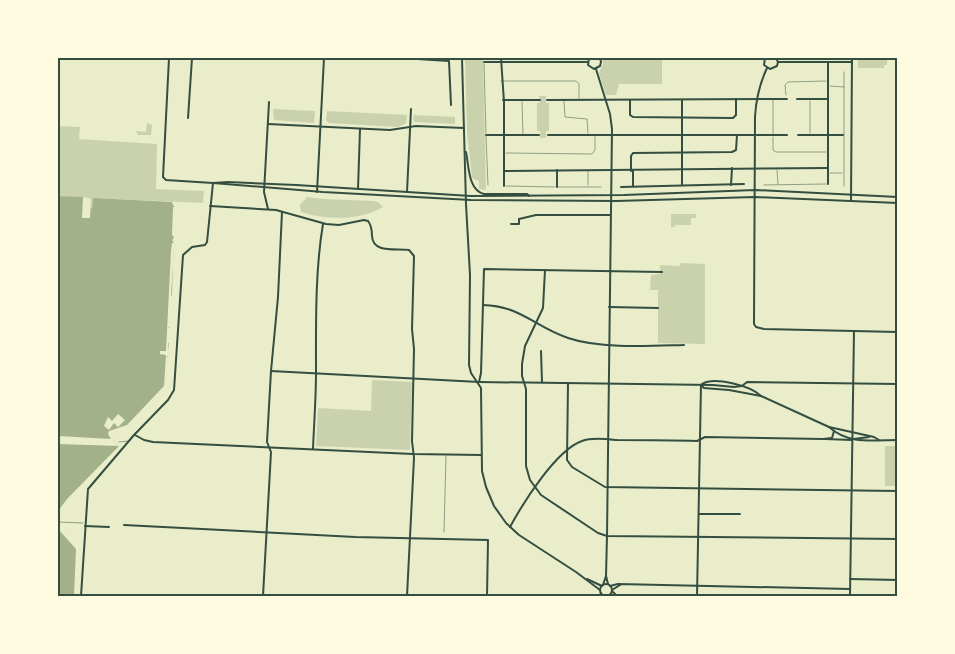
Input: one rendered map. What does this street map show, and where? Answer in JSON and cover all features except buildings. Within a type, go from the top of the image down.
[{"type":"street","points":[[169,58],[163,172],[163,177],[166,180],[212,183],[223,186],[358,189],[465,195],[612,195],[755,190],[898,198]]},
{"type":"street","points":[[188,118],[192,58]]},
{"type":"street","points":[[317,192],[324,58]]},
{"type":"street","points":[[401,58],[450,61],[451,106]]},
{"type":"street","points":[[462,58],[465,195],[470,275],[469,365],[471,373],[482,388],[482,471],[488,495],[499,514],[510,527],[532,544],[587,579],[603,585],[850,589]]},
{"type":"street","points":[[501,58],[504,186]]},
{"type":"street","points":[[587,62],[589,58]]},
{"type":"street","points":[[596,69],[601,63],[600,58]]},
{"type":"street","points":[[765,58],[763,63],[767,68]]},
{"type":"street","points":[[776,58],[778,62]]},
{"type":"street","points":[[852,58],[852,201]]},
{"type":"street","points":[[484,62],[587,62]]},
{"type":"street","points":[[587,62],[590,68],[596,69]]},
{"type":"street","points":[[767,68],[775,68],[778,62]]},
{"type":"street","points":[[778,62],[852,62]]},
{"type":"street","points":[[828,62],[828,184]]},
{"type":"street","points":[[767,68],[756,99],[753,321],[756,327],[764,330],[898,332]]},
{"type":"street","points":[[596,69],[610,114],[612,135],[606,576],[600,596]]},
{"type":"street","points":[[547,100],[786,99],[786,95]]},
{"type":"street","points":[[797,99],[828,100]]},
{"type":"street","points":[[503,100],[540,100]]},
{"type":"street","points":[[630,100],[631,117],[682,118],[734,117],[736,113],[736,100]]},
{"type":"street","points":[[682,100],[682,186]]},
{"type":"street","points":[[268,209],[265,186],[269,102]]},
{"type":"street","points":[[407,192],[411,109]]},
{"type":"street","points":[[268,124],[390,130],[410,127],[464,128]]},
{"type":"street","points":[[358,189],[360,129]]},
{"type":"street","points":[[486,135],[539,135]]},
{"type":"street","points":[[633,187],[631,156],[633,153],[732,152],[736,150],[737,135]]},
{"type":"street","points":[[548,136],[787,135]]},
{"type":"street","points":[[798,135],[844,135]]},
{"type":"street","points":[[464,147],[471,182],[478,192],[484,194],[526,194],[529,196]]},
{"type":"street","points":[[732,168],[732,185]]},
{"type":"street","points":[[504,171],[828,168]]},
{"type":"street","points":[[557,170],[558,187]]},
{"type":"street","points":[[81,596],[88,489],[134,435],[168,400],[175,389],[182,257],[192,247],[207,244],[212,183]]},
{"type":"street","points":[[621,187],[744,184]]},
{"type":"street","points":[[265,186],[317,192],[466,200],[611,202],[755,196],[898,203]]},
{"type":"street","points":[[210,206],[268,209],[323,224],[339,225],[364,220],[371,224],[374,246],[409,250],[414,256],[412,329],[414,379],[413,471],[407,596]]},
{"type":"street","points":[[263,596],[271,452],[268,442],[271,371],[278,297],[282,212]]},
{"type":"street","points":[[511,224],[519,224],[519,219],[536,215],[611,215]]},
{"type":"street","points":[[313,449],[316,373],[315,346],[323,224]]},
{"type":"street","points":[[479,382],[481,373],[484,269],[662,272]]},
{"type":"street","points":[[545,270],[544,302],[523,355],[522,376],[526,389],[526,466],[534,487],[548,502],[598,533],[607,536],[898,539]]},
{"type":"street","points":[[483,305],[512,310],[569,338],[595,344],[684,345]]},
{"type":"street","points":[[609,307],[658,308]]},
{"type":"street","points":[[850,596],[854,331]]},
{"type":"street","points":[[541,351],[542,382]]},
{"type":"street","points":[[271,371],[479,382],[742,386],[761,396]]},
{"type":"street","points":[[742,386],[747,382],[898,384]]},
{"type":"street","points":[[568,383],[567,460],[572,467],[608,488],[898,491]]},
{"type":"street","points":[[701,385],[704,388],[761,396],[829,427],[879,440]]},
{"type":"street","points":[[697,596],[701,385]]},
{"type":"street","points":[[829,427],[834,432],[852,440],[869,437]]},
{"type":"street","points":[[823,439],[832,438],[834,432]]},
{"type":"street","points":[[134,435],[148,441],[270,448],[481,455]]},
{"type":"street","points":[[510,527],[534,487],[567,451],[587,439],[697,441],[705,437],[898,440]]},
{"type":"street","points":[[699,514],[740,514]]},
{"type":"street","points":[[85,524],[109,527]]},
{"type":"street","points":[[124,524],[267,532],[488,540],[487,596]]},
{"type":"street","points":[[606,576],[612,591],[617,596]]},
{"type":"street","points":[[587,579],[588,582],[608,596],[620,586]]},
{"type":"street","points":[[850,579],[898,580]]},
{"type":"lane","points":[[484,58],[488,185]]},
{"type":"lane","points":[[844,72],[844,186]]},
{"type":"lane","points":[[501,81],[576,81],[579,84],[579,100]]},
{"type":"lane","points":[[786,95],[786,84],[788,82],[828,81]]},
{"type":"lane","points":[[828,86],[844,86]]},
{"type":"lane","points":[[773,99],[773,148],[776,152],[828,152]]},
{"type":"lane","points":[[810,99],[810,135]]},
{"type":"lane","points":[[522,100],[523,135]]},
{"type":"lane","points":[[564,100],[565,117],[587,119],[588,136]]},
{"type":"lane","points":[[504,153],[592,154],[595,150],[595,136]]},
{"type":"lane","points":[[777,168],[778,184]]},
{"type":"lane","points":[[588,170],[588,187]]},
{"type":"lane","points":[[828,173],[844,173]]},
{"type":"lane","points":[[764,185],[828,184]]},
{"type":"lane","points":[[504,186],[601,187]]},
{"type":"lane","points":[[119,442],[130,440]]},
{"type":"lane","points":[[444,532],[446,454]]},
{"type":"lane","points":[[58,522],[85,524]]},
{"type":"shaded area","points":[[465,58],[483,58],[486,190],[479,189],[479,181],[472,178],[467,132]]},
{"type":"shaded area","points":[[602,58],[662,58],[662,84],[619,84],[616,95],[606,95],[599,73],[603,64]]},
{"type":"shaded area","points":[[858,58],[887,58],[887,65],[884,65],[884,68],[858,68]]},
{"type":"shaded area","points":[[539,96],[546,96],[546,103],[549,103],[549,131],[546,131],[546,138],[540,138],[540,131],[537,131],[537,103],[540,103]]},
{"type":"shaded area","points":[[273,109],[315,111],[314,123],[274,120]]},
{"type":"shaded area","points":[[327,111],[407,115],[406,123],[398,127],[329,123],[326,120]]},
{"type":"shaded area","points":[[414,115],[455,117],[455,124],[415,122],[413,120]]},
{"type":"shaded area","points":[[147,123],[152,125],[151,135],[138,135],[136,131],[146,132]]},
{"type":"shaded area","points":[[58,126],[80,127],[79,139],[157,144],[156,189],[204,191],[203,203],[93,198],[92,211],[90,211],[90,198],[58,196]]},
{"type":"shaded area","points":[[58,196],[83,197],[83,203],[90,203],[90,208],[92,209],[93,198],[173,202],[175,207],[166,386],[125,429],[111,433],[112,439],[119,446],[67,499],[58,511]]},
{"type":"shaded area","points":[[307,197],[374,201],[383,207],[374,212],[354,217],[321,217],[301,212],[300,205]]},
{"type":"shaded area","points":[[671,214],[696,214],[696,218],[691,218],[691,225],[675,225],[675,227],[671,227]]},
{"type":"shaded area","points":[[680,263],[705,264],[705,344],[658,343],[658,290],[650,290],[651,275],[660,274],[660,265],[680,266]]},
{"type":"shaded area","points":[[372,380],[412,382],[410,450],[316,446],[318,408],[371,411]]},
{"type":"shaded area","points":[[885,446],[897,446],[897,486],[885,486]]},
{"type":"shaded area","points":[[58,529],[76,549],[74,596],[58,596]]},
{"type":"pier","points":[[83,197],[86,198],[86,201],[90,201],[91,198],[90,218],[82,218]]},
{"type":"pier","points":[[172,202],[177,203],[171,295],[171,327],[168,327],[170,328],[170,342],[168,343],[169,356],[167,356],[168,376],[166,389],[127,429],[117,435],[112,435],[112,439],[119,446],[58,444],[58,436],[111,439],[108,434],[109,431],[127,425],[164,386],[166,355],[160,354],[160,351],[166,351],[171,251],[172,243],[174,243],[172,234],[173,207],[175,207]]},
{"type":"pier","points":[[118,414],[125,420],[118,427],[114,423],[109,430],[104,426],[108,417],[112,421]]}]
